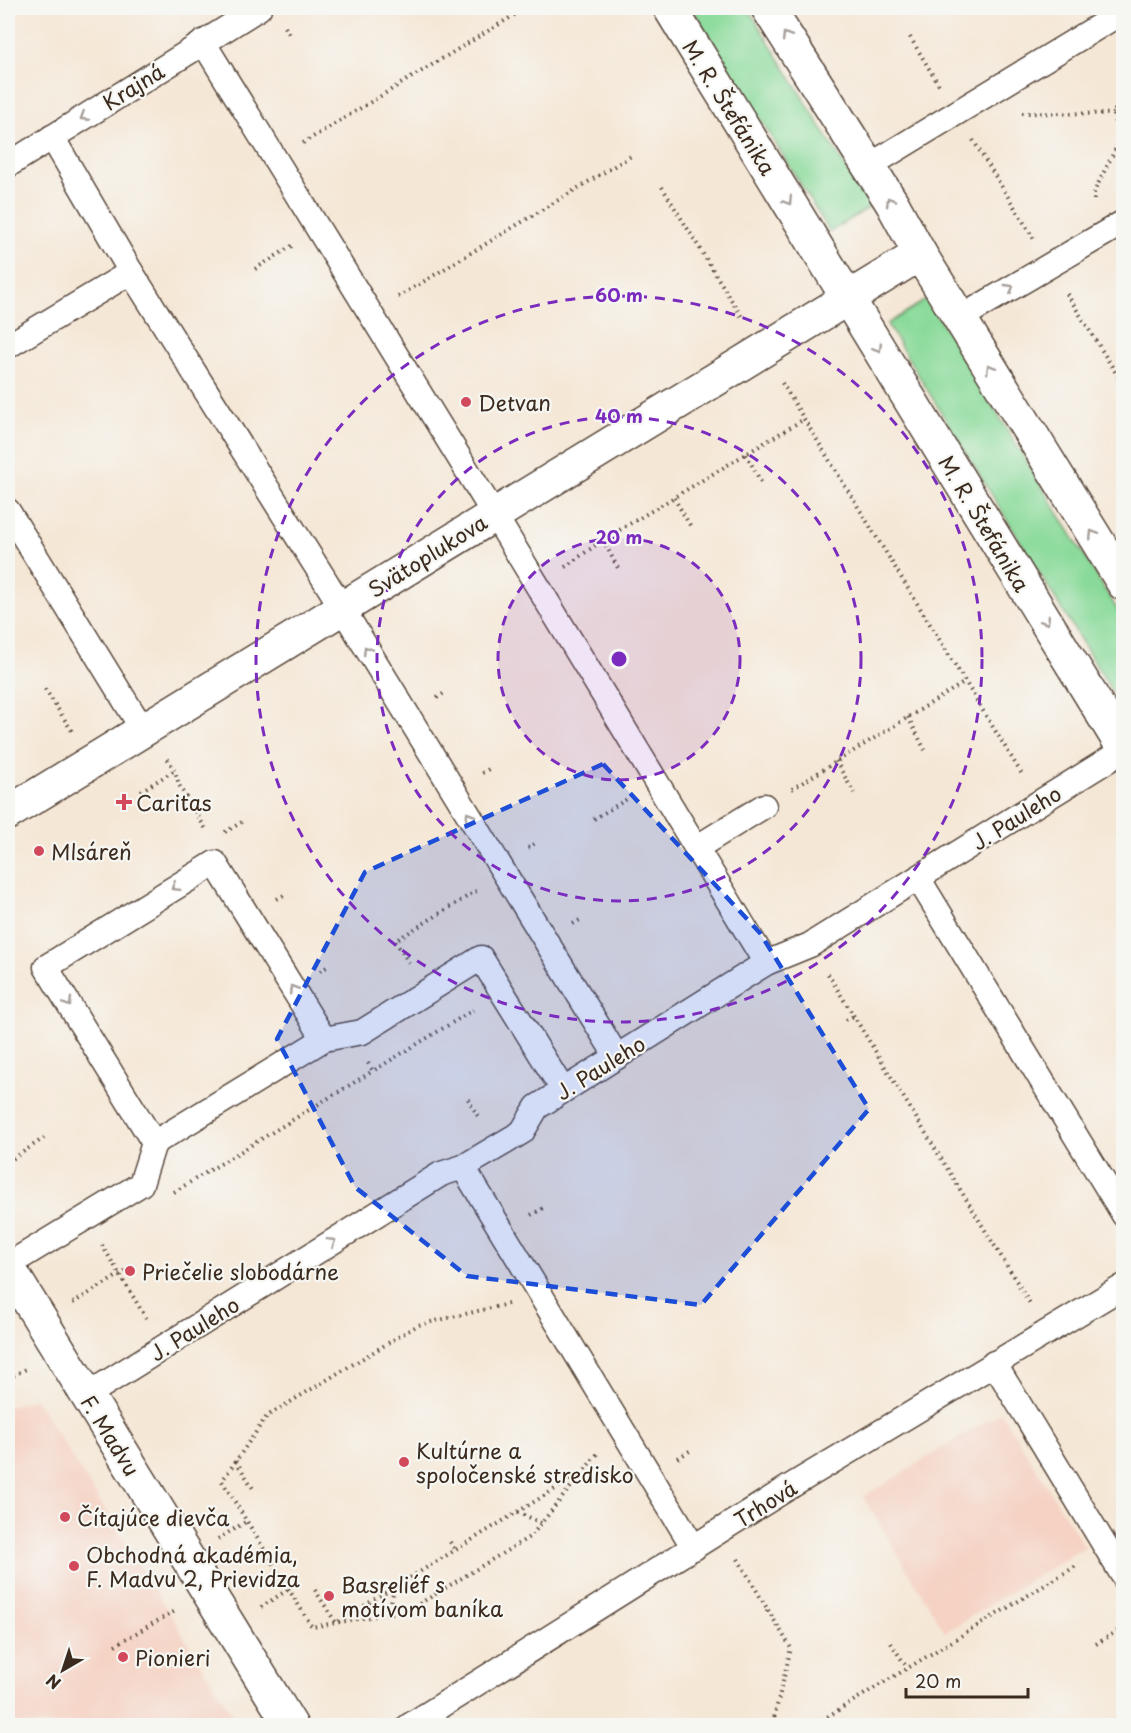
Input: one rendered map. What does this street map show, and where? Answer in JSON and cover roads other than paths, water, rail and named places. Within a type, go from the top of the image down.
[{"type":"street","name":"M. R. Štefánika","points":[[670,8],[1124,749]]},
{"type":"street","points":[[768,8],[869,166],[920,254],[1124,584]]},
{"type":"street","points":[[847,298],[920,254]]},
{"type":"street","name":"Svätoplukova","points":[[8,813],[847,298]]},
{"type":"street","name":"F. Madvu","points":[[8,1266],[291,1725]]},
{"type":"lane","name":"Krajná","points":[[8,165],[259,8]]},
{"type":"lane","points":[[869,166],[1124,11]]},
{"type":"lane","points":[[202,42],[494,514],[766,963]]},
{"type":"lane","points":[[52,137],[132,272],[617,1057]]},
{"type":"lane","points":[[960,318],[1124,222]]},
{"type":"lane","points":[[8,346],[132,272]]},
{"type":"lane","points":[[8,511],[143,730]]},
{"type":"lane","name":"J. Pauleho","points":[[87,1395],[441,1174],[463,1167],[522,1132],[537,1107],[766,963],[810,945],[1124,749]]},
{"type":"lane","points":[[696,848],[764,806]]},
{"type":"lane","points":[[154,1143],[46,967],[215,863],[324,1039]]},
{"type":"lane","points":[[918,878],[1124,1215]]},
{"type":"lane","points":[[8,1266],[141,1184],[154,1143],[324,1039],[362,1032],[481,958],[563,1090]]},
{"type":"lane","points":[[463,1167],[694,1548]]},
{"type":"lane","name":"Trhová","points":[[409,1725],[791,1486],[1124,1286]]},
{"type":"lane","points":[[994,1364],[1124,1576]]},
{"type":"place","name":"Detvan","points":[[466,402]]},
{"type":"place","name":"Caritas","points":[[124,802]]},
{"type":"place","name":"Mlsáreň","points":[[39,851]]},
{"type":"place","name":"Priečelie slobodárne","points":[[130,1271]]},
{"type":"place","name":"Kultúrne a spoločenské stredisko","points":[[404,1462]]},
{"type":"place","name":"Čítajúce dievča","points":[[65,1517]]},
{"type":"place","name":"Obchodná akadémia, F. Madvu 2, Prievidza","points":[[74,1566]]},
{"type":"place","name":"Basreliéf s motívom baníka","points":[[329,1596]]},
{"type":"place","name":"Pionieri","points":[[123,1657]]}]
